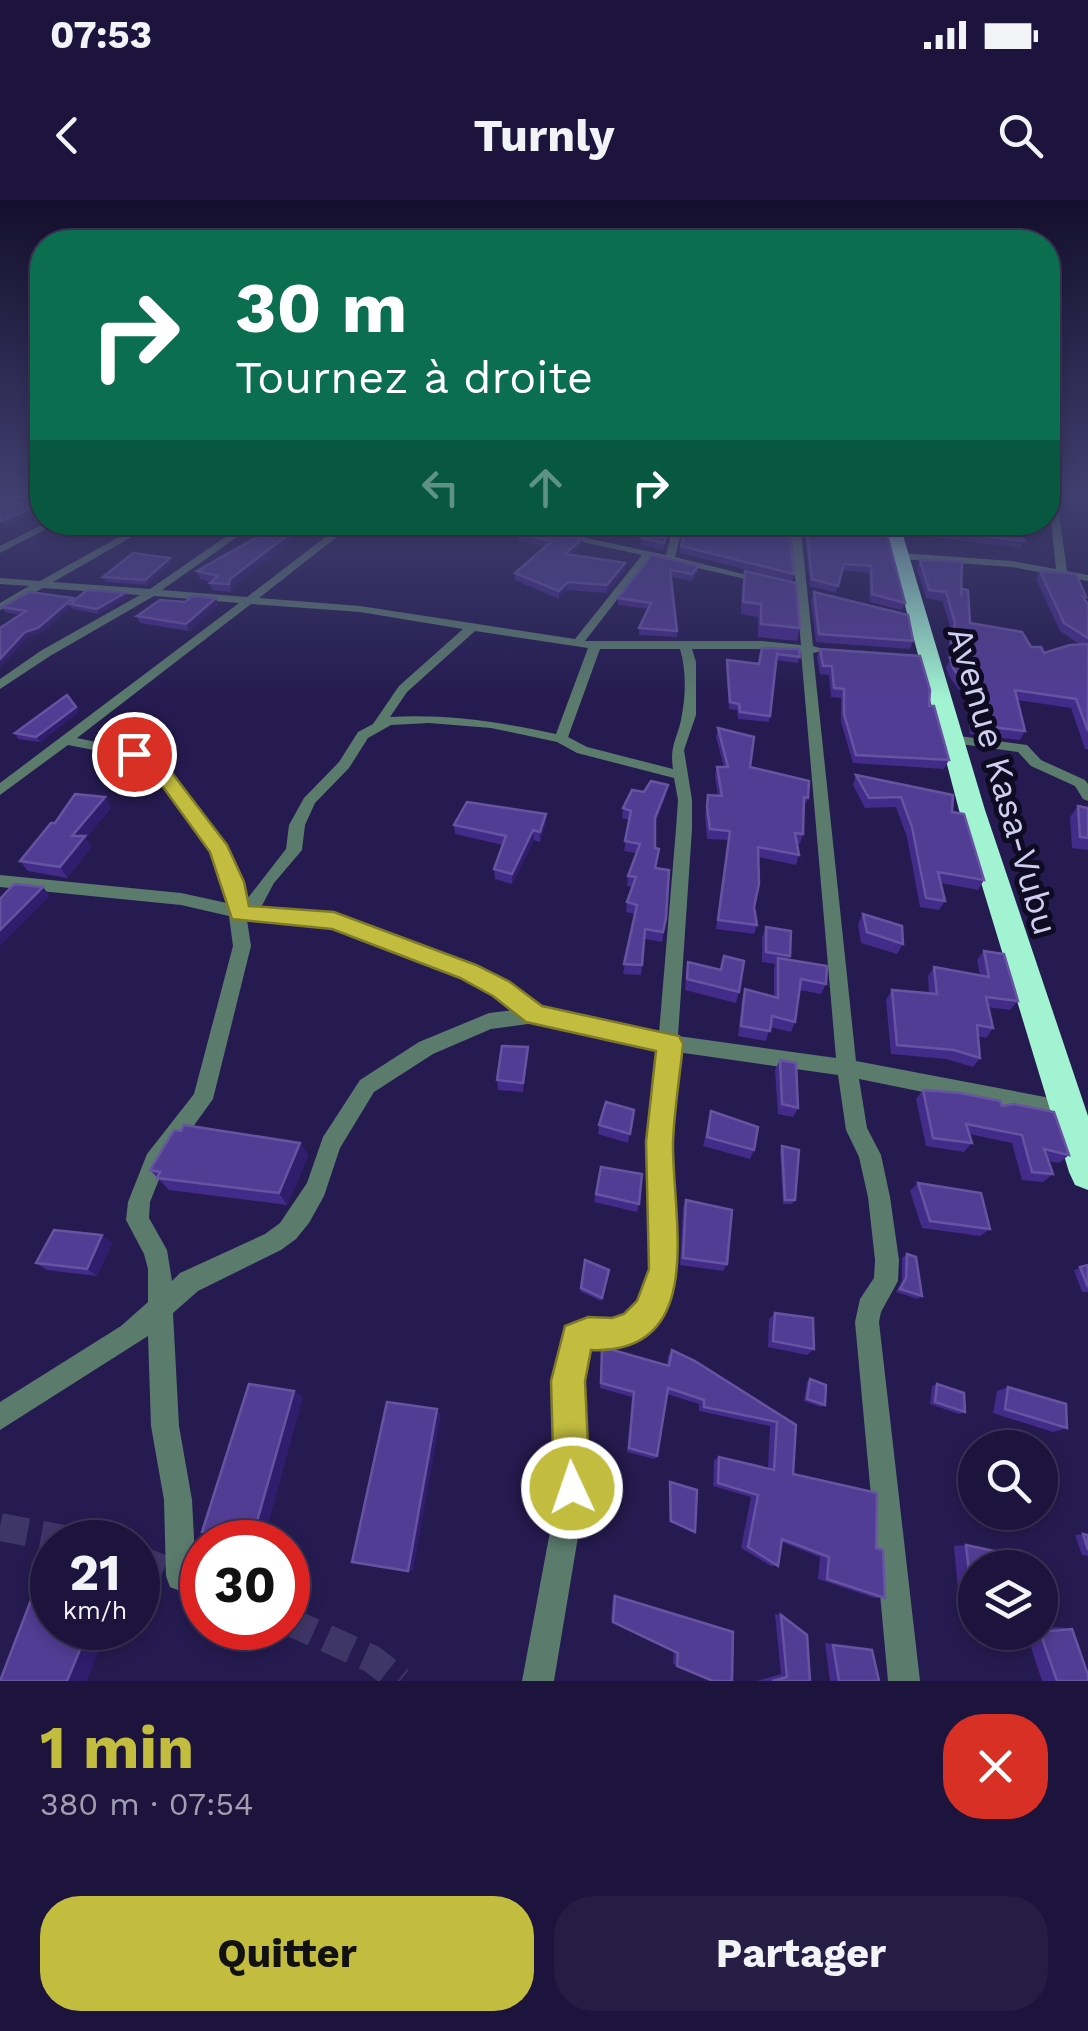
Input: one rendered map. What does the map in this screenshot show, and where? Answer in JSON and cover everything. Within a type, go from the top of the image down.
[{"type":"highway","name":"Avenue Kasa-Vubu","points":[[903,561],[909,618],[1088,1172]]},
{"type":"street","points":[[0,607],[82,561]]},
{"type":"street","points":[[0,685],[198,561]]},
{"type":"street","points":[[0,790],[302,561]]},
{"type":"street","points":[[577,644],[642,561]]},
{"type":"street","points":[[682,561],[814,596]]},
{"type":"street","points":[[805,561],[814,596],[848,1069],[857,1130],[870,1155],[880,1197],[887,1260],[886,1281],[869,1308],[867,1322],[904,1681]]},
{"type":"street","points":[[972,561],[1088,578]]},
{"type":"street","points":[[1061,561],[1062,573]]},
{"type":"street","points":[[0,581],[360,609],[595,646],[818,650]]},
{"type":"street","points":[[379,724],[402,690],[471,628]]},
{"type":"street","points":[[538,1681],[572,1488],[567,1401],[570,1361],[580,1334],[612,1335],[642,1320],[654,1302],[664,1269],[660,1142],[684,830],[677,750],[689,714],[690,662],[686,645]]},
{"type":"street","points":[[561,739],[595,646]]},
{"type":"street","points":[[240,914],[255,904],[268,880],[294,850],[297,824],[309,801],[344,764],[363,734],[379,724],[401,718],[478,722],[561,739],[598,755],[682,776]]},
{"type":"street","points":[[66,740],[134,754],[156,765],[220,850],[240,914],[242,946],[208,1087],[155,1161],[138,1202],[136,1220],[155,1250],[160,1269],[164,1408],[178,1500],[180,1551]]},
{"type":"street","points":[[951,740],[1022,748],[1036,763],[1080,784],[1088,796]]},
{"type":"street","points":[[0,881],[181,899],[240,914],[334,920],[468,972],[501,989],[535,1015]]},
{"type":"street","points":[[0,1417],[118,1343],[189,1282],[273,1242],[288,1230],[301,1216],[316,1188],[331,1144],[367,1086],[426,1048],[489,1021],[535,1015],[670,1044],[848,1069],[1066,1111]]},
{"type":"building","points":[[123,561],[166,561],[145,580],[103,577]]},
{"type":"building","points":[[215,561],[253,561],[229,584],[210,583],[218,576],[197,571]]},
{"type":"building","points":[[529,561],[625,563],[607,585],[568,582],[559,591],[515,573]]},
{"type":"building","points":[[647,561],[698,566],[692,574],[670,570],[677,631],[639,628],[651,603],[618,598]]},
{"type":"building","points":[[742,561],[793,561],[794,574]]},
{"type":"building","points":[[810,561],[894,561],[905,603],[872,594],[871,566],[844,564],[838,586],[812,579]]},
{"type":"building","points":[[920,561],[962,562],[961,596],[963,589],[968,590],[970,623],[1022,632],[1031,647],[1041,647],[1044,653],[1088,644],[1088,731],[1076,699],[1015,690],[1025,731],[975,725],[972,707],[982,707],[970,690],[967,676],[963,682],[953,668],[950,658],[960,660],[951,642],[955,623],[946,592],[929,590]]},
{"type":"building","points":[[745,571],[796,583],[800,628],[761,624],[761,604],[743,602]]},
{"type":"building","points":[[1040,571],[1076,574],[1088,604],[1088,638],[1064,623]]},
{"type":"building","points":[[87,590],[125,593],[97,609],[70,604]]},
{"type":"building","points":[[30,592],[73,598],[38,628],[25,632],[0,659],[0,628],[26,611],[2,607]]},
{"type":"building","points":[[814,592],[908,615],[913,641],[819,634]]},
{"type":"building","points":[[192,596],[216,598],[186,624],[137,616],[160,600],[185,602]]},
{"type":"building","points":[[762,648],[799,649],[800,657],[777,654],[770,716],[740,712],[739,704],[730,702],[727,660],[759,664]]},
{"type":"building","points":[[820,649],[920,656],[930,690],[929,706],[934,706],[949,760],[856,755],[844,714],[844,689],[834,688],[832,666],[823,666]]},
{"type":"building","points":[[67,695],[76,707],[36,737],[15,733]]},
{"type":"building","points":[[718,728],[754,737],[750,767],[809,781],[808,798],[804,797],[803,834],[795,833],[799,855],[758,847],[759,884],[754,907],[757,925],[718,920],[730,831],[710,829],[707,807],[708,795],[722,796],[717,767],[728,767]]},
{"type":"building","points":[[856,775],[953,795],[952,812],[964,814],[984,880],[938,872],[945,901],[926,898],[912,827],[901,797],[869,798]]},
{"type":"building","points":[[651,781],[668,785],[655,818],[655,848],[659,849],[655,868],[669,870],[666,918],[663,932],[645,929],[642,965],[624,964],[637,905],[627,902],[636,877],[628,876],[640,844],[625,841],[631,811],[623,808],[632,790],[644,792]]},
{"type":"building","points":[[75,794],[105,797],[72,836],[85,836],[60,867],[20,861],[55,823]]},
{"type":"building","points":[[467,802],[546,814],[540,832],[533,830],[512,874],[494,869],[506,836],[454,825]]},
{"type":"building","points":[[1078,806],[1088,808],[1088,838],[1080,837]]},
{"type":"building","points":[[14,884],[43,887],[0,930],[0,899]]},
{"type":"building","points":[[863,914],[902,926],[903,944],[867,932]]},
{"type":"building","points":[[766,927],[791,931],[790,956],[766,952]]},
{"type":"building","points":[[984,951],[1004,954],[1018,1001],[986,997],[993,1028],[977,1025],[980,1058],[954,1050],[897,1045],[892,990],[937,994],[934,967],[989,977]]},
{"type":"building","points":[[724,956],[744,961],[739,992],[687,979],[688,962],[721,970]]},
{"type":"building","points":[[778,958],[827,966],[826,984],[801,979],[795,1022],[772,1016],[770,1031],[741,1026],[745,989],[778,998]]},
{"type":"building","points":[[502,1046],[528,1047],[523,1083],[497,1080]]},
{"type":"building","points":[[780,1060],[796,1063],[798,1108],[782,1104]]},
{"type":"building","points":[[923,1090],[960,1093],[1000,1101],[1002,1106],[1014,1104],[1054,1112],[1069,1155],[1044,1149],[1053,1174],[1032,1172],[1022,1135],[966,1124],[972,1143],[933,1138]]},
{"type":"building","points":[[606,1102],[634,1110],[630,1134],[599,1125]]},
{"type":"building","points":[[711,1111],[758,1127],[754,1150],[707,1137]]},
{"type":"building","points":[[184,1125],[300,1143],[279,1193],[157,1178],[160,1172],[150,1170],[174,1130],[181,1131]]},
{"type":"building","points":[[782,1146],[799,1150],[795,1200],[785,1200]]},
{"type":"building","points":[[601,1167],[642,1174],[639,1204],[596,1194]]},
{"type":"building","points":[[918,1183],[981,1193],[990,1229],[930,1221]]},
{"type":"building","points":[[686,1200],[732,1210],[727,1264],[683,1258]]},
{"type":"building","points":[[54,1230],[102,1235],[87,1269],[36,1263]]},
{"type":"building","points":[[907,1254],[916,1257],[922,1296],[900,1289],[906,1278]]},
{"type":"building","points":[[585,1260],[609,1270],[602,1298],[581,1288]]},
{"type":"building","points":[[1088,1265],[1088,1287],[1080,1267]]},
{"type":"building","points":[[775,1313],[813,1318],[814,1349],[773,1341]]},
{"type":"building","points":[[602,1347],[669,1366],[672,1350],[695,1361],[796,1425],[793,1474],[877,1493],[876,1548],[883,1550],[885,1598],[827,1579],[829,1557],[782,1539],[778,1566],[748,1547],[758,1495],[718,1483],[719,1457],[774,1470],[777,1422],[704,1407],[704,1400],[668,1388],[657,1456],[629,1448],[634,1392],[601,1383]]},
{"type":"building","points":[[810,1379],[826,1385],[825,1405],[807,1399]]},
{"type":"building","points":[[249,1384],[294,1391],[257,1520],[206,1520]]},
{"type":"building","points":[[937,1384],[964,1393],[965,1412],[935,1402]]},
{"type":"building","points":[[1008,1387],[1066,1404],[1067,1428],[1005,1409]]},
{"type":"building","points":[[387,1402],[437,1409],[408,1571],[352,1562]]},
{"type":"building","points":[[670,1482],[697,1490],[695,1532],[671,1521]]},
{"type":"building","points":[[615,1596],[733,1632],[732,1681],[713,1681],[677,1666],[678,1653],[613,1622]]},
{"type":"building","points":[[30,1603],[30,1650],[80,1650],[67,1681],[0,1681]]},
{"type":"building","points":[[781,1615],[807,1635],[810,1681],[772,1681],[787,1677]]},
{"type":"building","points":[[1072,1629],[1088,1681],[1057,1681],[1046,1650],[1058,1650],[1058,1630]]},
{"type":"building","points":[[833,1645],[872,1650],[879,1681],[839,1681]]},
{"type":"tunnel","points":[[0,1527],[30,1533]]},
{"type":"tunnel","points":[[160,1568],[180,1576]]},
{"type":"tunnel","points":[[310,1631],[372,1659],[400,1681]]},
{"type":"route","points":[[134,754],[156,765],[220,850],[240,914],[334,920],[468,972],[501,989],[535,1015],[670,1044],[660,1142],[664,1269],[650,1312],[634,1327],[612,1335],[580,1334],[577,1338],[570,1361],[567,1401],[572,1488]]}]
